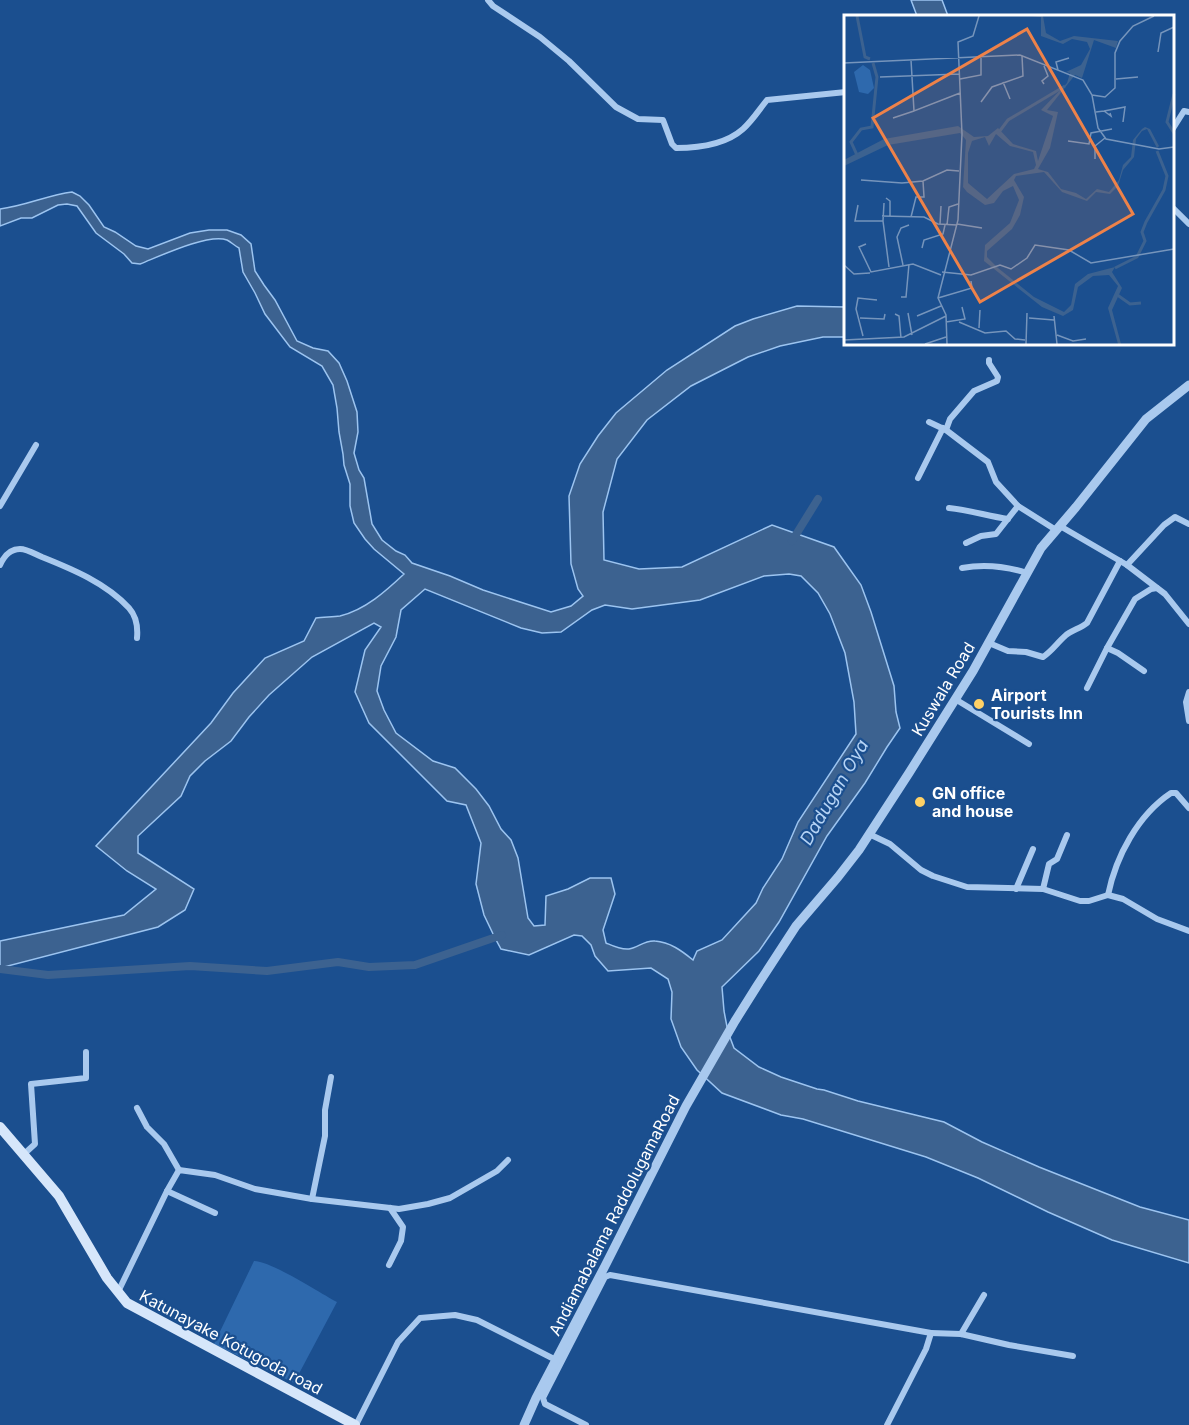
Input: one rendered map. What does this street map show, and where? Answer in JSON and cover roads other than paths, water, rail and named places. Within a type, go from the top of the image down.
[{"type":"main road","name":"Katunayake Kotugoda road","points":[[0,1127],[59,1196],[107,1278],[127,1303],[356,1425]]},
{"type":"street","points":[[488,0],[569,61],[616,107],[638,119],[663,120],[672,144],[676,148],[691,148],[725,141],[743,129],[767,100],[844,92]]},
{"type":"street","points":[[1174,128],[1184,111],[1189,112]]},
{"type":"street","points":[[1174,208],[1189,224]]},
{"type":"street","points":[[918,478],[950,419],[974,391],[997,381],[998,377],[988,363],[989,360]]},
{"type":"street","name":"Kuswala Road","points":[[735,1021],[796,926],[838,877],[869,834],[955,699],[1041,548],[1146,419],[1189,385]]},
{"type":"street","points":[[929,422],[944,429],[988,462],[996,482],[1018,506],[1127,565],[1165,594],[1189,624]]},
{"type":"street","points":[[0,506],[36,446]]},
{"type":"street","points":[[966,543],[981,536],[996,534],[1018,506]]},
{"type":"street","points":[[949,508],[1008,519]]},
{"type":"street","points":[[1127,565],[1164,525],[1175,517],[1189,524]]},
{"type":"street","points":[[0,565],[4,557],[13,550],[23,549],[74,570],[111,593],[130,610],[138,626],[137,638]]},
{"type":"street","points":[[989,642],[1008,651],[1026,652],[1042,657],[1049,653],[1067,634],[1080,629],[1087,623],[1120,561]]},
{"type":"street","points":[[962,568],[980,565],[1012,568],[1027,573]]},
{"type":"street","points":[[1087,688],[1136,598],[1151,589],[1158,588]]},
{"type":"street","points":[[1107,648],[1144,671]]},
{"type":"street","points":[[1189,692],[1186,702],[1189,721]]},
{"type":"street","points":[[955,699],[1029,744]]},
{"type":"street","points":[[1108,895],[1122,853],[1144,816],[1160,800],[1171,793],[1176,793],[1189,807]]},
{"type":"street","points":[[869,834],[890,843],[921,870],[967,887],[1043,889],[1080,901],[1089,901],[1108,895],[1123,899],[1156,919],[1189,931]]},
{"type":"street","points":[[1043,889],[1049,864],[1057,859],[1067,835]]},
{"type":"street","points":[[1016,889],[1033,849]]},
{"type":"street","name":"Andiamabalama RaddolugamaRoad","points":[[524,1425],[686,1106],[735,1021]]},
{"type":"street","points":[[24,1154],[35,1144],[31,1084],[86,1078],[86,1052]]},
{"type":"street","points":[[312,1199],[325,1136],[325,1110],[331,1077]]},
{"type":"street","points":[[137,1108],[147,1127],[164,1144],[179,1170]]},
{"type":"street","points":[[179,1170],[215,1175],[255,1189],[312,1199],[399,1209],[450,1198],[497,1171],[508,1160]]},
{"type":"street","points":[[118,1292],[179,1170]]},
{"type":"street","points":[[167,1191],[215,1213]]},
{"type":"street","points":[[389,1265],[401,1241],[403,1227],[390,1208]]},
{"type":"street","points":[[586,1425],[545,1404],[543,1398],[605,1277],[610,1275],[931,1333],[961,1334],[1073,1356]]},
{"type":"street","points":[[961,1334],[984,1295]]},
{"type":"street","points":[[356,1425],[398,1342],[420,1318],[455,1314],[477,1320],[556,1360]]},
{"type":"street","points":[[887,1425],[926,1349],[931,1333]]},
{"type":"water","points":[[911,0],[942,0],[948,15],[917,15]]},
{"type":"water","name":"Dadugan Oya","points":[[72,192],[89,205],[104,227],[136,246],[148,249],[190,233],[209,230],[227,230],[241,235],[251,244],[255,271],[275,300],[297,341],[328,351],[339,363],[357,412],[358,432],[354,453],[364,478],[372,524],[382,540],[405,555],[412,563],[483,590],[551,612],[571,606],[583,596],[578,589],[571,564],[569,496],[580,464],[616,413],[667,370],[735,326],[797,306],[844,307],[844,337],[823,337],[780,346],[748,357],[691,386],[647,420],[617,459],[603,512],[604,560],[639,569],[682,567],[772,525],[834,547],[861,585],[894,686],[900,728],[865,783],[827,836],[779,922],[759,951],[722,987],[728,1032],[734,1048],[759,1067],[781,1077],[858,1101],[944,1122],[982,1142],[1039,1167],[1140,1207],[1189,1220],[1189,1263],[1112,1240],[978,1178],[926,1157],[803,1119],[781,1115],[722,1093],[697,1070],[681,1047],[671,1019],[672,992],[668,979],[651,968],[608,971],[595,956],[591,945],[582,936],[574,935],[529,955],[501,949],[484,915],[476,884],[481,843],[466,805],[447,801],[369,723],[355,692],[365,650],[381,627],[374,623],[312,657],[269,695],[231,741],[190,776],[181,796],[138,836],[138,853],[194,889],[185,910],[158,927],[0,968],[0,941],[124,915],[156,889],[127,871],[96,846],[211,723],[233,693],[265,658],[304,641],[316,618],[340,616],[366,605],[404,574],[374,549],[354,523],[350,506],[350,484],[344,465],[333,385],[322,366],[290,347],[265,314],[243,272],[239,248],[227,240],[208,240],[140,264],[132,263],[96,233],[77,206],[58,205],[32,218],[21,218],[0,226],[0,209]],"holes":[[[789,574],[801,576],[818,593],[830,614],[845,653],[854,702],[856,734],[798,822],[782,859],[756,903],[722,940],[697,951],[693,960],[666,943],[648,942],[626,949],[606,943],[603,930],[615,894],[611,878],[590,878],[568,889],[546,896],[545,925],[534,926],[528,918],[518,858],[511,840],[501,829],[489,806],[455,768],[433,761],[396,733],[377,691],[381,666],[396,637],[401,610],[425,589],[521,628],[542,633],[561,632],[592,610],[605,605],[632,609],[700,600],[764,576]]]},
{"type":"waterway","points":[[792,541],[818,499]]},
{"type":"waterway","points":[[0,969],[48,975],[190,966],[267,971],[338,962],[369,967],[415,965],[502,935]]},
{"type":"place","name":"Airport Tourists Inn","points":[[979,704]]},
{"type":"place","name":"GN office and house","points":[[920,802]]}]
